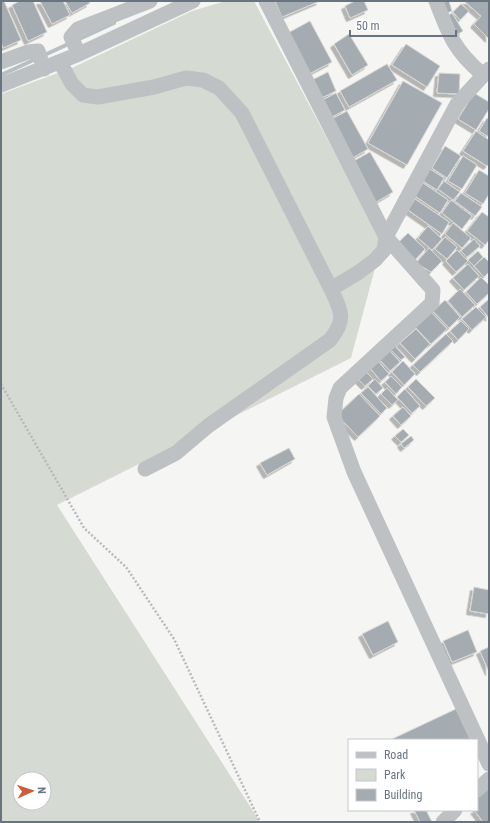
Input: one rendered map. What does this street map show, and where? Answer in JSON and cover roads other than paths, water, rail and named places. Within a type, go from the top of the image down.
[{"type":"street","points":[[75,46],[78,29],[150,1]]},
{"type":"street","points":[[1,85],[42,63],[60,62],[75,46],[193,1]]},
{"type":"street","points":[[266,1],[386,237],[433,290],[432,303],[340,388],[336,398],[334,417],[354,472],[477,739]]},
{"type":"street","points":[[331,289],[359,272],[375,260],[384,250],[386,237],[457,104],[486,71],[464,58],[448,34],[436,1]]},
{"type":"street","points":[[1,62],[28,52],[38,52],[42,63]]},
{"type":"street","points":[[60,62],[72,84],[83,96],[105,96],[154,87],[186,78],[203,80],[219,88],[242,113],[331,289],[342,314],[340,325],[330,340],[208,426],[176,453],[145,469]]},
{"type":"street","points":[[478,740],[489,764]]},
{"type":"street","points":[[478,789],[489,779]]},
{"type":"street","points":[[443,822],[454,811]]},
{"type":"waterway","points":[[1,75],[114,23]]}]
